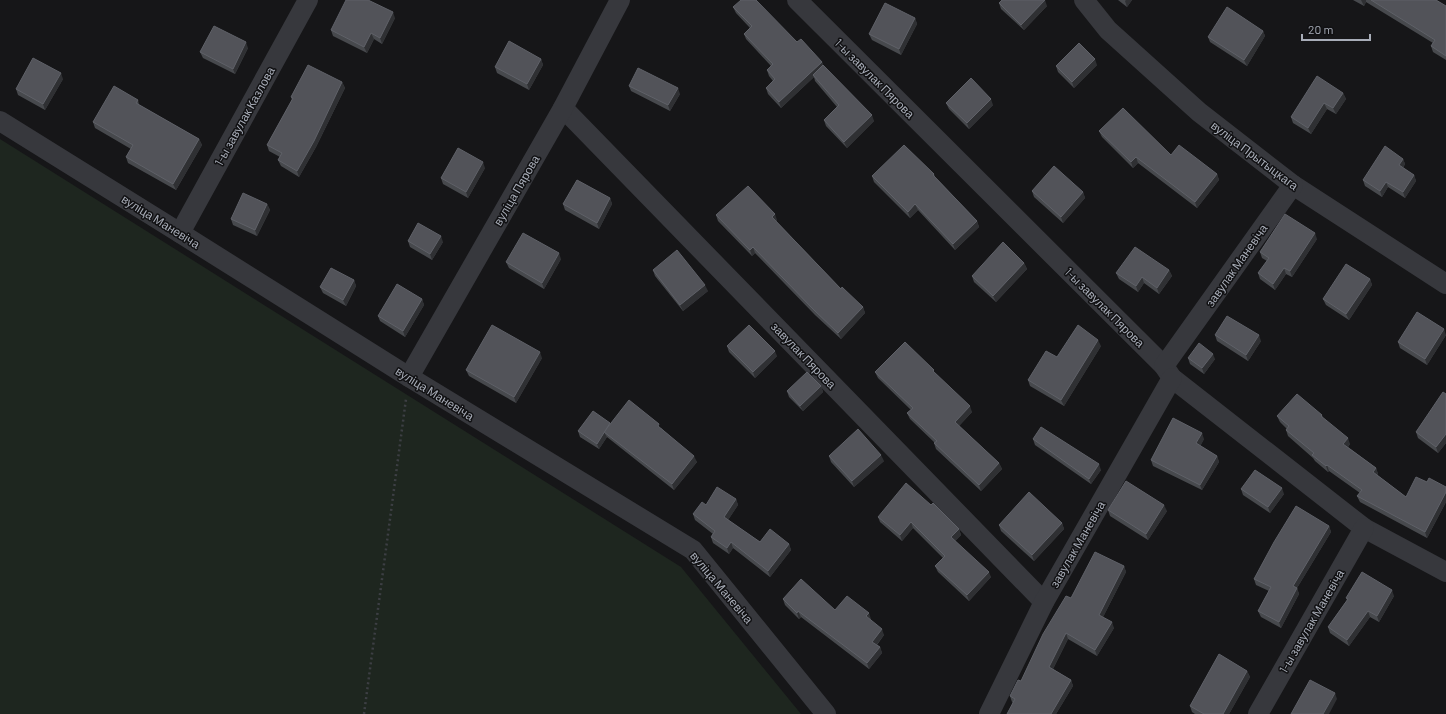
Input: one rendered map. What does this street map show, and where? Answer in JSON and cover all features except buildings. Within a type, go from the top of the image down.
[{"type":"street","name":"1-ы завулак Казлова","points":[[180,233],[308,0]]},
{"type":"street","name":"вуліца Пярова","points":[[409,377],[563,108],[620,0]]},
{"type":"street","name":"1-ы завулак Пярова","points":[[797,0],[1168,372],[1364,528],[1446,572]]},
{"type":"street","name":"вуліца Прытыцкага","points":[[1084,0],[1108,30],[1199,112],[1293,185],[1446,284]]},
{"type":"street","name":"завулак Пярова","points":[[563,108],[1044,602]]},
{"type":"street","name":"вуліца Маневіча","points":[[0,121],[409,377],[693,550],[826,714]]},
{"type":"street","name":"завулак Маневіча","points":[[989,714],[1044,602],[1168,372],[1293,185]]},
{"type":"street","name":"1-ы завулак Маневіча","points":[[1258,714],[1364,528]]},
{"type":"path","points":[[364,714],[409,377]]},
{"type":"shaded area","points":[[0,139],[681,567],[801,714],[0,714]]}]
